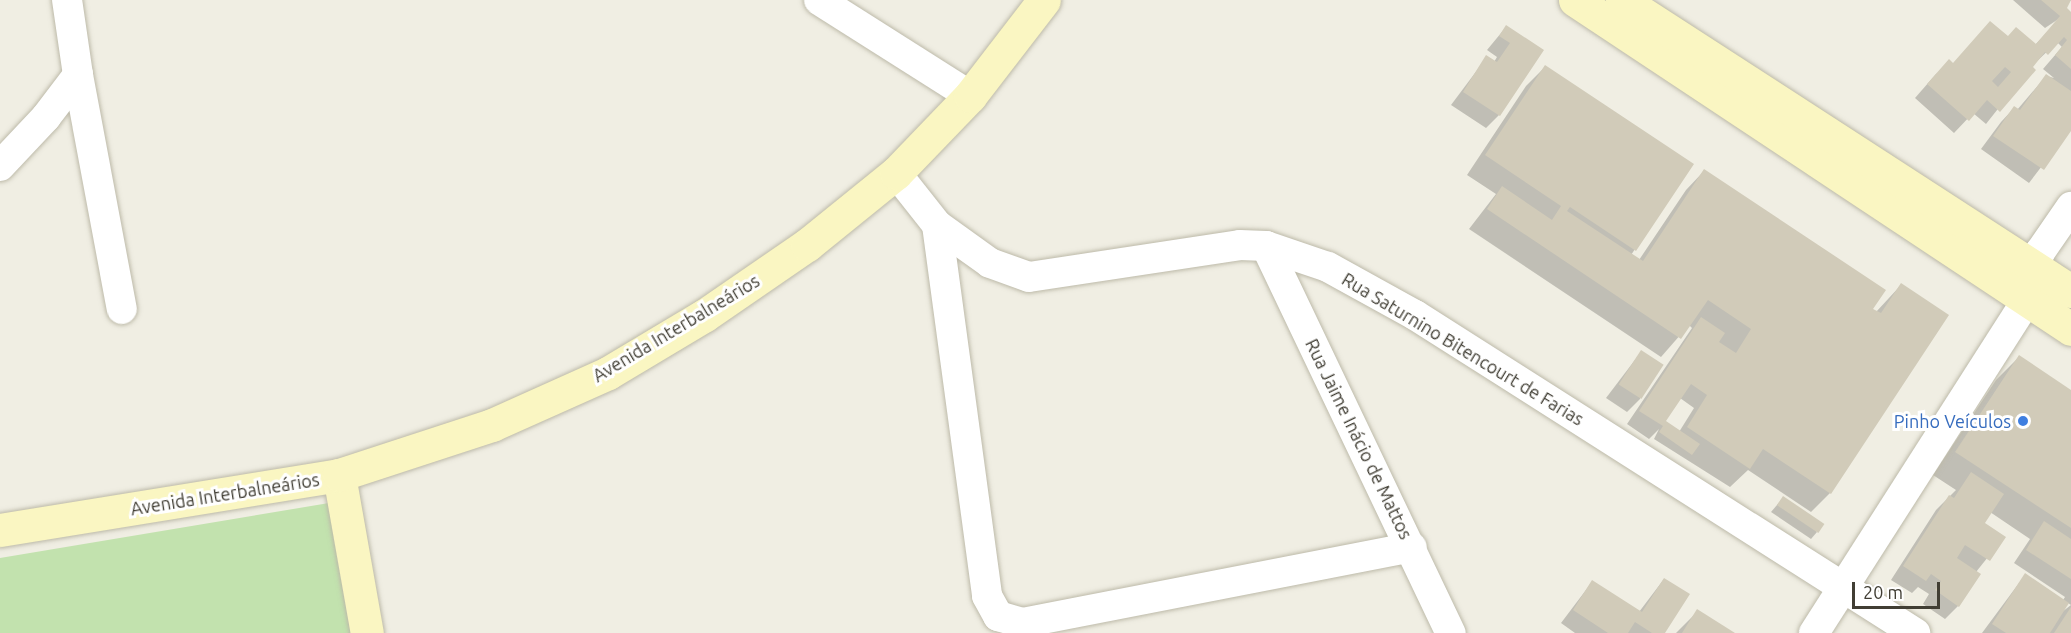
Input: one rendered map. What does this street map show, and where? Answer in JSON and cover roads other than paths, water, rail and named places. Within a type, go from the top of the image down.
[{"type":"street","points":[[67,0],[78,75],[122,309]]},
{"type":"street","points":[[819,0],[970,96]]},
{"type":"street","name":"Avenida Interbalneários","points":[[0,530],[339,475],[492,425],[608,373],[705,315],[807,245],[896,173],[970,96],[1044,0]]},
{"type":"street","points":[[1575,0],[2071,329]]},
{"type":"street","points":[[1623,0],[2071,291]]},
{"type":"street","points":[[0,166],[46,117],[78,75]]},
{"type":"street","points":[[896,173],[937,225],[987,596],[998,616],[1022,623],[1412,547]]},
{"type":"street","points":[[2036,267],[2040,252],[2071,207]]},
{"type":"street","name":"Rua Saturnino Bitencourt de Farias","points":[[937,225],[990,263],[1029,277],[1240,245],[1266,246],[1328,267],[1415,315],[1915,633]]},
{"type":"street","name":"Rua Jaime Inácio de Mattos","points":[[1266,246],[1412,547],[1451,633]]},
{"type":"street","points":[[1814,633],[2027,300]]},
{"type":"street","points":[[339,475],[367,633]]},
{"type":"place","name":"Pinho Veículos","points":[[2023,421]]}]
